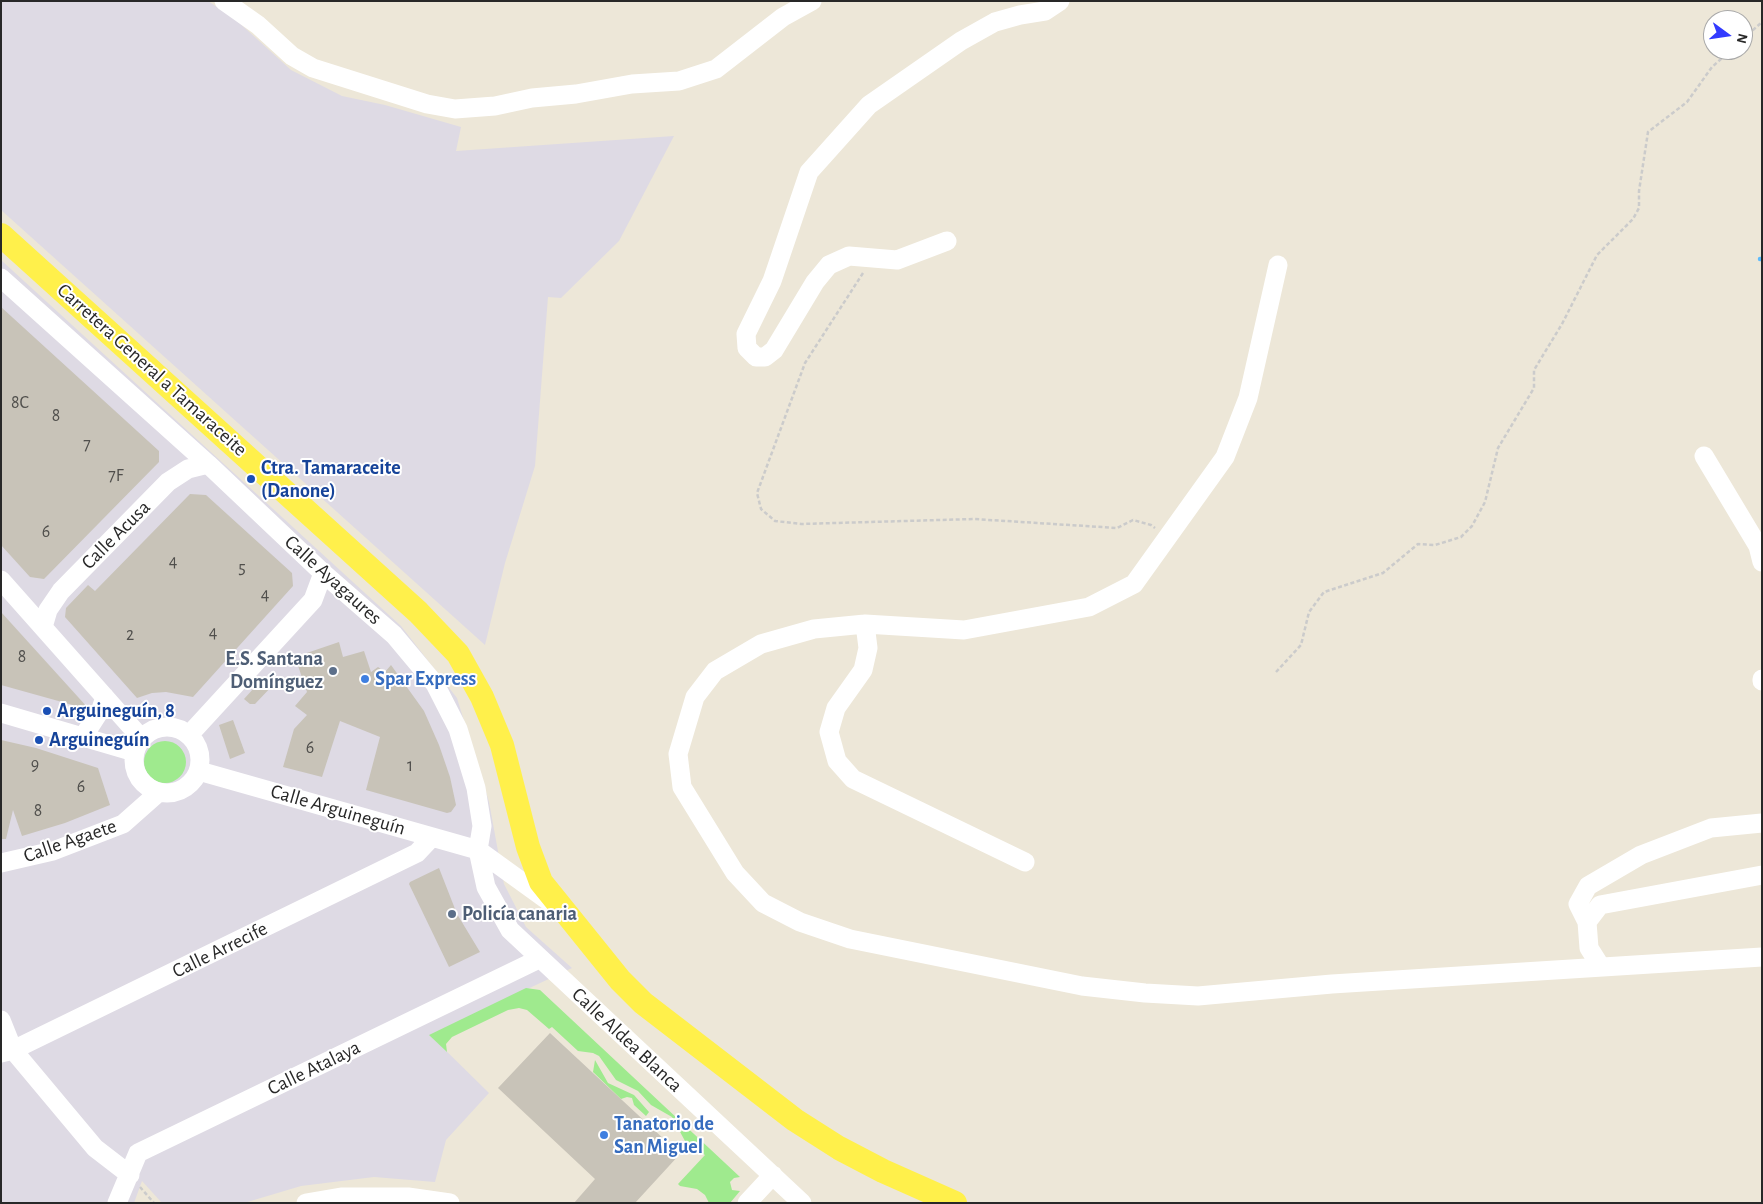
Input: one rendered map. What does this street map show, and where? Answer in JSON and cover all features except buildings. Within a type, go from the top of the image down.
[{"type":"main road","name":"Carretera General a Tamaraceite","points":[[1,235],[418,612],[458,654],[482,697],[502,746],[534,867],[541,882],[620,980],[643,1003],[787,1114],[839,1148],[955,1203]]},
{"type":"street","points":[[224,1],[258,25],[292,56],[313,68],[427,104],[455,109],[495,106],[532,98],[576,94],[632,84],[679,81],[716,69],[783,17],[812,1]]},
{"type":"street","points":[[947,241],[897,260],[849,256],[830,265],[815,282],[774,350],[765,357],[756,357],[747,348],[746,334],[772,281],[809,172],[869,105],[961,41],[995,22],[1045,11],[1060,1]]},
{"type":"street","points":[[1278,265],[1248,398],[1225,456],[1134,584],[1089,607],[964,630],[865,624],[814,629],[761,644],[715,671],[695,698],[678,754],[682,787],[735,873],[763,902],[800,922],[850,939],[1082,986],[1145,993],[1198,996],[1332,984],[1762,957]]},
{"type":"street","name":"Calle Ayagaures","points":[[1,278],[208,464],[323,573],[394,635],[435,684],[458,729],[476,788],[482,826],[478,850],[486,887],[510,930],[539,959]]},
{"type":"street","points":[[1704,456],[1758,546],[1762,562]]},
{"type":"street","name":"Calle Acusa","points":[[43,626],[48,610],[61,591],[168,482],[188,469],[208,464]]},
{"type":"street","points":[[189,735],[313,600],[323,573]]},
{"type":"street","points":[[1,580],[105,697],[138,745]]},
{"type":"street","points":[[865,624],[868,648],[863,670],[836,708],[829,732],[837,761],[853,779],[1025,862]]},
{"type":"street","points":[[83,737],[101,710],[105,697]]},
{"type":"street","points":[[1,713],[83,737],[138,745]]},
{"type":"street","points":[[165,727],[180,730],[189,735],[199,752],[199,771],[187,787],[168,794],[158,793],[141,782],[135,768],[138,745],[150,732],[165,727]]},
{"type":"street","name":"Calle Arguineguín","points":[[199,771],[478,850],[564,911]]},
{"type":"street","name":"Calle Agaete","points":[[1,863],[53,851],[123,824],[158,793]]},
{"type":"street","points":[[1601,967],[1589,948],[1587,922],[1578,904],[1588,886],[1641,855],[1711,828],[1762,823]]},
{"type":"street","name":"Calle Arrecife","points":[[7,1052],[417,853],[432,837]]},
{"type":"street","points":[[1587,922],[1600,905],[1762,875]]},
{"type":"street","name":"Calle Atalaya","points":[[116,1203],[138,1154],[447,997],[539,959]]},
{"type":"street","name":"Calle Aldea Blanca","points":[[539,959],[802,1203]]},
{"type":"street","points":[[1,1020],[7,1052],[95,1148],[130,1174]]},
{"type":"street","points":[[747,1203],[772,1176]]},
{"type":"street","points":[[306,1203],[341,1197],[408,1197],[450,1203]]},
{"type":"path","points":[[1276,672],[1301,645],[1309,612],[1324,592],[1382,573],[1418,544],[1435,545],[1461,537],[1472,526],[1485,502],[1498,448],[1534,388],[1534,370],[1562,324],[1596,255],[1633,219],[1638,208],[1648,132],[1687,102],[1712,67],[1719,60]]},
{"type":"path","points":[[863,257],[865,271],[804,363],[757,493],[761,509],[775,521],[801,524],[974,518],[1117,528],[1133,520],[1152,525],[1167,538]]},
{"type":"shaded area","points":[[1,1],[208,1],[235,19],[291,70],[342,96],[385,105],[461,127],[456,151],[674,136],[619,241],[561,298],[548,297],[535,466],[505,563],[485,645],[1,210]]},
{"type":"shaded area","points":[[1,260],[401,626],[457,698],[489,802],[504,884],[526,927],[572,968],[430,1035],[489,1093],[446,1140],[435,1182],[374,1177],[301,1186],[244,1203],[162,1203],[142,1181],[134,1203],[1,1203]]},
{"type":"green space","points":[[165,741],[180,747],[186,762],[180,777],[165,783],[150,777],[144,762],[150,747]]},
{"type":"green space","points":[[526,988],[540,990],[740,1177],[734,1178],[730,1182],[732,1190],[740,1191],[730,1203],[709,1203],[705,1195],[697,1189],[678,1184],[705,1155],[685,1141],[672,1117],[651,1105],[638,1091],[616,1080],[599,1056],[593,1053],[578,1051],[552,1027],[549,1029],[527,1010],[519,1008],[508,1010],[452,1037],[446,1044],[447,1052],[429,1035]]},
{"type":"green space","points":[[595,1060],[608,1083],[634,1095],[649,1112],[646,1116],[634,1105],[632,1098],[621,1099],[593,1072]]},
{"type":"place","name":"Ctra. Tamaraceite (Danone)","points":[[251,479]]},
{"type":"place","name":"E.S. Santana Domínguez","points":[[333,671]]},
{"type":"place","name":"Spar Express","points":[[365,679]]},
{"type":"place","name":"Arguineguín, 8","points":[[47,711]]},
{"type":"place","name":"Arguineguín","points":[[39,740]]},
{"type":"place","name":"Policía canaria","points":[[452,914]]},
{"type":"place","name":"Tanatorio de San Miguel","points":[[604,1135]]}]
